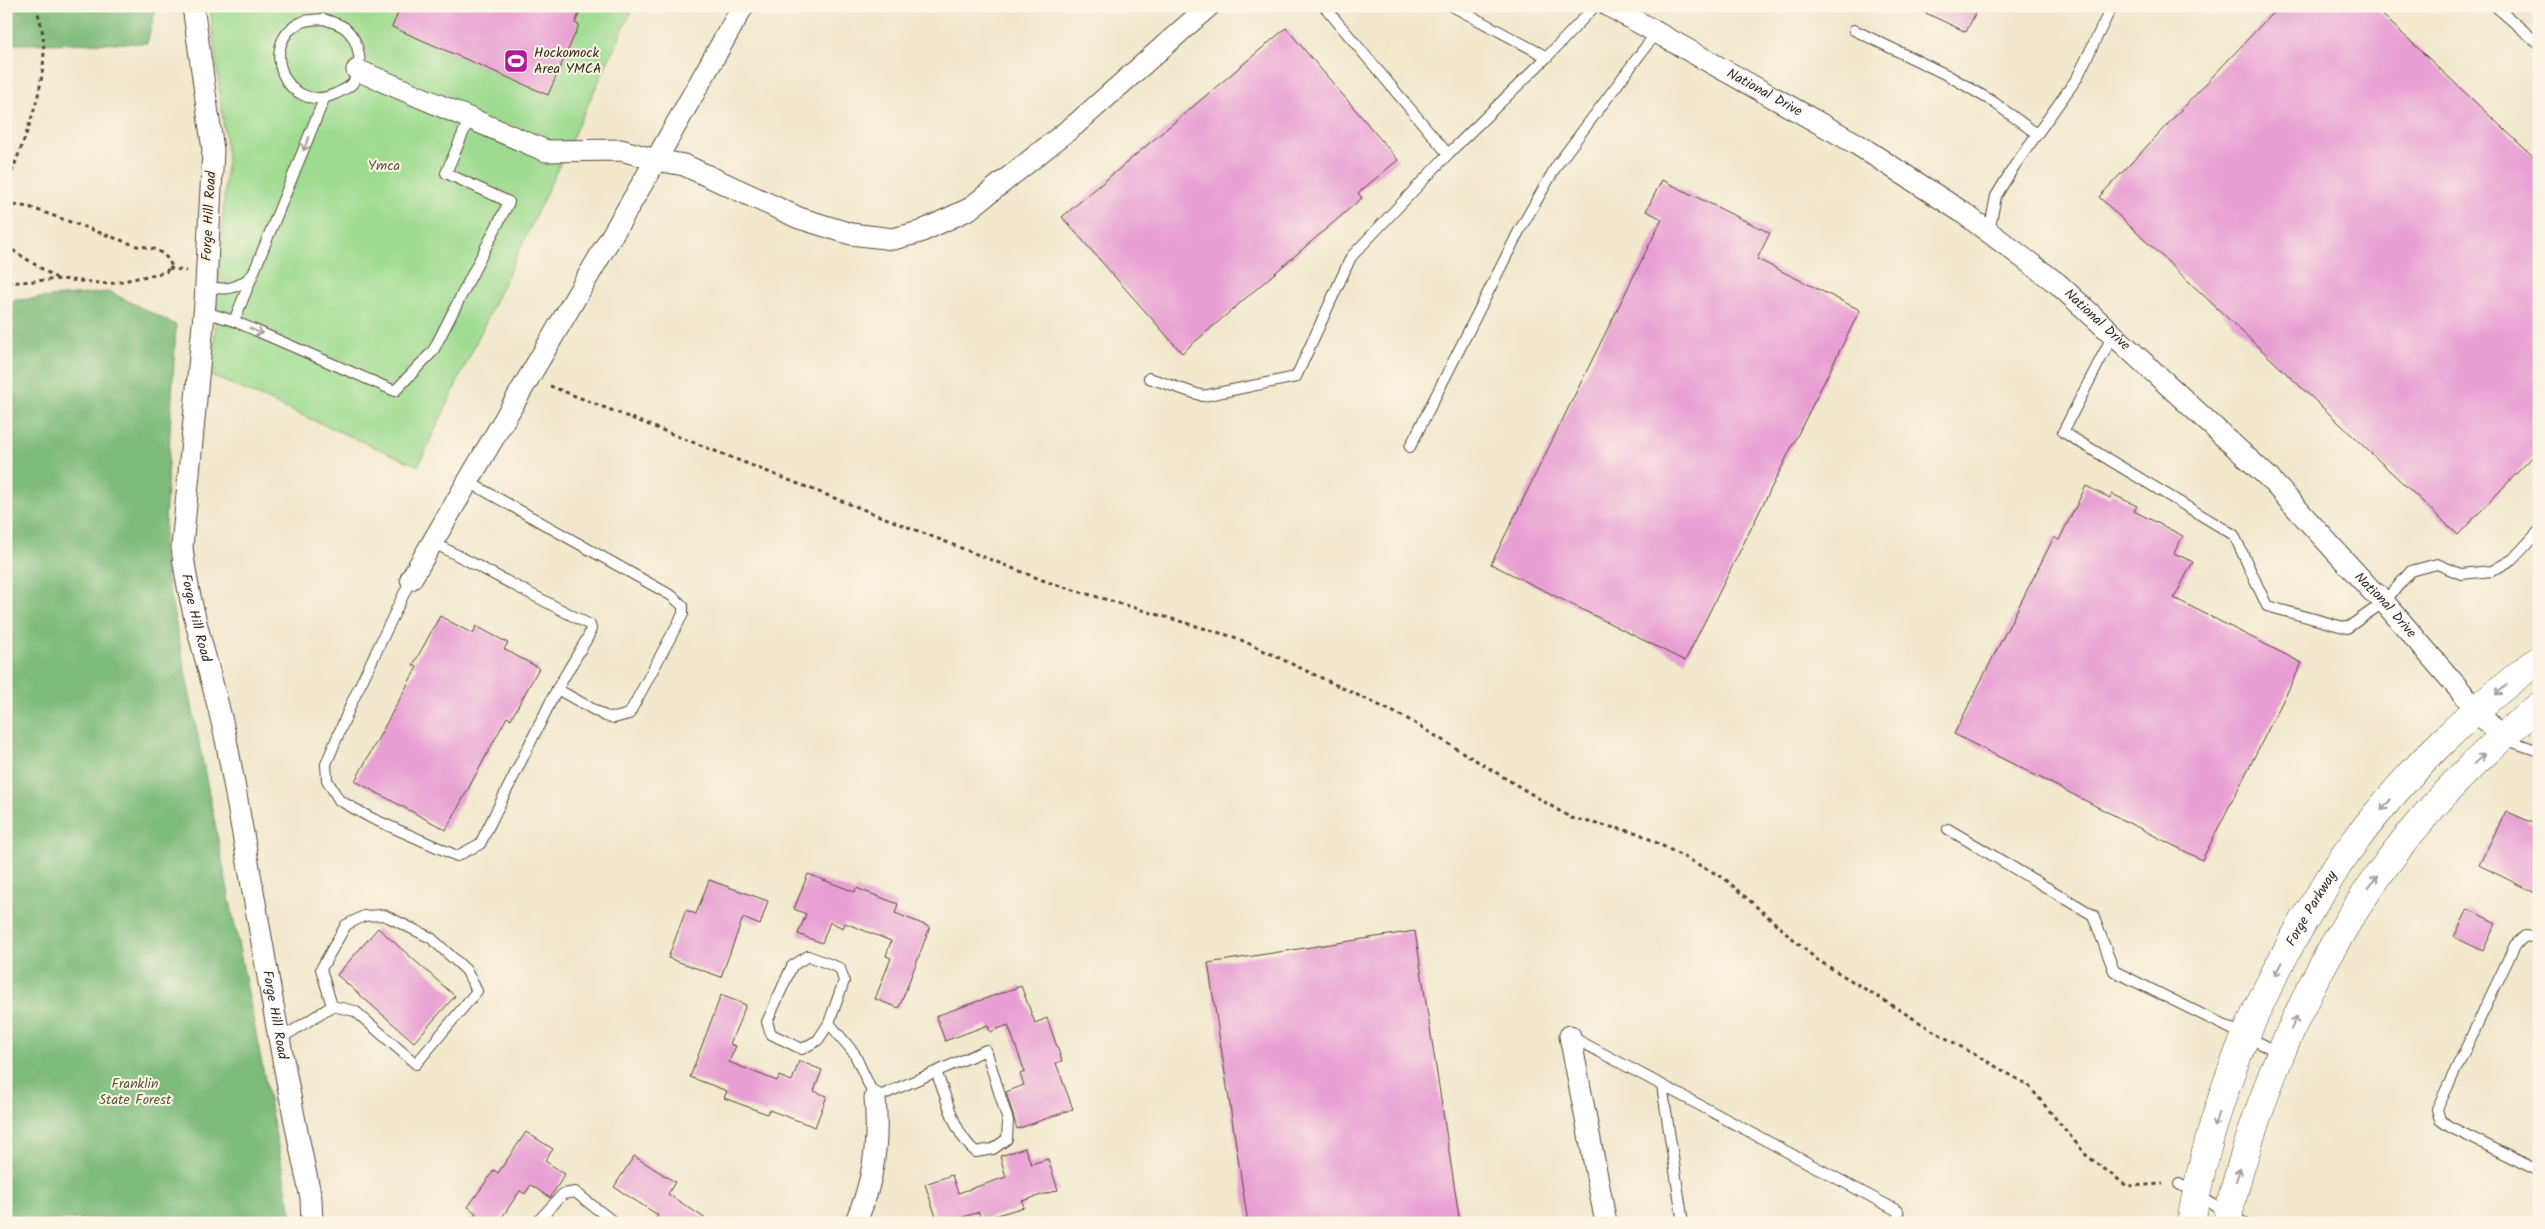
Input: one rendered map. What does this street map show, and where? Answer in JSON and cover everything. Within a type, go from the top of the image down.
[{"type":"street","name":"Forge Hill Road","points":[[193,6],[213,150],[204,312],[182,547],[185,578],[203,654],[220,708],[311,1198],[312,1223]]},
{"type":"street","points":[[411,579],[434,543],[467,481],[656,160],[743,6]]},
{"type":"street","points":[[357,70],[546,151],[622,150],[656,160],[684,165],[799,218],[851,234],[893,239],[920,232],[969,209],[1076,124],[1209,6]]},
{"type":"street","name":"National Drive","points":[[1609,6],[1856,143],[1962,212],[2058,284],[2268,477],[2384,602],[2501,738]]},
{"type":"street","name":"Forge Parkway","points":[[2191,1223],[2188,1188],[2205,1156],[2231,1076],[2263,997],[2301,925],[2346,852],[2455,729],[2539,660]]},
{"type":"street","points":[[2233,1220],[2235,1183],[2281,1053],[2310,989],[2348,918],[2394,851],[2449,787],[2501,738],[2539,706]]},
{"type":"street","points":[[1570,1036],[1606,1223]]},
{"type":"street","points":[[855,1223],[876,1154],[878,1129],[875,1098]]},
{"type":"lane","points":[[1324,6],[1448,154]]},
{"type":"lane","points":[[1452,6],[1547,56]]},
{"type":"lane","points":[[1149,378],[1203,396],[1296,377],[1351,257],[1448,154],[1595,6]]},
{"type":"lane","points":[[1989,232],[1996,196],[2077,78],[2112,6]]},
{"type":"lane","points":[[2495,6],[2539,44]]},
{"type":"lane","points":[[324,19],[345,28],[358,47],[360,63],[353,83],[324,99],[302,96],[284,80],[278,59],[284,37],[302,22],[324,19]]},
{"type":"lane","points":[[1854,30],[1949,76],[1992,101],[2037,134]]},
{"type":"lane","points":[[1410,448],[1519,231],[1557,165],[1656,33]]},
{"type":"lane","points":[[234,321],[324,99]]},
{"type":"lane","points":[[204,312],[234,321],[395,392],[433,351],[508,202],[446,173],[470,117]]},
{"type":"lane","points":[[206,286],[222,290],[234,288],[253,274]]},
{"type":"lane","points":[[2113,334],[2063,432],[2234,535],[2267,606],[2347,628],[2384,602],[2411,571],[2436,564],[2461,574],[2492,571],[2513,559],[2539,531]]},
{"type":"lane","points":[[467,481],[672,596],[683,606],[683,614],[630,714],[614,718],[605,716],[557,689]]},
{"type":"lane","points":[[411,579],[352,702],[326,764],[327,780],[339,800],[371,818],[457,856],[480,844],[557,689],[592,629],[590,625],[434,543]]},
{"type":"lane","points":[[2501,738],[2539,751]]},
{"type":"lane","points":[[1948,829],[2093,915],[2114,971],[2281,1053]]},
{"type":"lane","points":[[280,1039],[332,1006],[355,1011],[416,1064],[476,991],[466,970],[431,938],[384,915],[364,916],[346,926],[321,969],[332,1006]]},
{"type":"lane","points":[[2539,938],[2525,936],[2515,945],[2437,1109],[2440,1120],[2450,1127],[2539,1171]]},
{"type":"lane","points":[[808,956],[840,968],[844,981],[829,1023],[818,1040],[802,1048],[771,1034],[767,1022],[792,966],[808,956]]},
{"type":"lane","points":[[829,1023],[854,1053],[875,1098],[986,1050],[1008,1121],[1007,1139],[992,1149],[976,1152],[966,1144],[936,1072]]},
{"type":"lane","points":[[1570,1036],[1898,1211],[1900,1223]]},
{"type":"lane","points":[[1662,1085],[1683,1223]]},
{"type":"lane","points":[[2188,1188],[2233,1220]]},
{"type":"lane","points":[[540,1223],[540,1219],[563,1194],[575,1192],[615,1223]]},
{"type":"path","points":[[6,187],[44,74],[41,20],[35,6]]},
{"type":"path","points":[[6,204],[29,207],[137,246],[151,247],[168,258],[171,265],[166,272],[145,275],[120,283],[97,284],[58,279],[6,283]]},
{"type":"path","points":[[6,246],[58,279]]},
{"type":"path","points":[[528,378],[1050,583],[1237,638],[1406,718],[1571,818],[1638,833],[1724,878],[1816,959],[1936,1033],[2028,1085],[2086,1155],[2127,1186],[2188,1188]]},
{"type":"green space","points":[[6,6],[156,6],[147,43],[6,44]]},
{"type":"green space","name":"Ymca","points":[[210,6],[634,6],[418,466],[212,376],[227,156]]},
{"type":"green space","name":"Franklin State Forest","points":[[110,292],[176,325],[163,558],[293,1223],[136,1223],[99,1218],[6,1223],[6,301]]},
{"type":"building","name":"Hockomock Area YMCA","points":[[401,6],[562,6],[579,14],[575,23],[579,25],[548,95],[392,27]]},
{"type":"building","points":[[1911,6],[1979,6],[1966,32]]},
{"type":"building","points":[[2279,6],[2373,6],[2539,162],[2539,450],[2458,535],[2099,197]]},
{"type":"building","points":[[1286,28],[1398,160],[1358,193],[1362,198],[1182,353],[1062,217]]},
{"type":"building","points":[[1662,180],[1770,233],[1757,259],[1860,310],[1685,661],[1491,564],[1662,219],[1646,211]]},
{"type":"building","points":[[2086,486],[2110,498],[2112,494],[2137,506],[2134,511],[2183,536],[2174,553],[2193,562],[2174,598],[2302,663],[2202,860],[1954,734],[2054,537],[2059,540]]},
{"type":"building","points":[[440,616],[473,634],[476,626],[508,643],[504,649],[539,668],[511,719],[507,717],[446,830],[355,781],[417,667],[413,665]]},
{"type":"building","points":[[2506,811],[2539,826],[2539,895],[2479,865]]},
{"type":"building","points":[[808,874],[855,892],[856,888],[898,904],[895,913],[930,927],[899,1008],[875,999],[891,958],[886,956],[891,941],[845,923],[843,928],[830,922],[822,943],[798,934],[806,914],[794,909]]},
{"type":"building","points":[[709,880],[768,901],[760,925],[743,918],[721,977],[668,958],[686,910],[696,914]]},
{"type":"building","points":[[2468,909],[2496,923],[2483,951],[2454,937]]},
{"type":"building","points":[[378,928],[455,996],[414,1042],[337,975]]},
{"type":"building","points":[[1415,931],[1460,1223],[1248,1223],[1208,963]]},
{"type":"building","points":[[1021,986],[1035,1023],[1047,1018],[1062,1061],[1056,1063],[1073,1109],[1017,1129],[1006,1092],[1024,1085],[1020,1074],[1025,1072],[1008,1025],[990,1032],[988,1025],[945,1041],[936,1016]]},
{"type":"building","points":[[721,995],[746,1005],[730,1044],[736,1046],[729,1062],[777,1081],[779,1076],[792,1081],[799,1061],[822,1070],[814,1091],[827,1096],[815,1127],[769,1110],[767,1114],[724,1098],[727,1091],[690,1077]]},
{"type":"building","points":[[526,1132],[553,1149],[545,1161],[565,1174],[550,1198],[531,1185],[525,1194],[520,1191],[498,1223],[469,1223],[476,1213],[468,1207],[494,1170],[498,1173]]},
{"type":"building","points":[[1025,1148],[1031,1164],[1048,1159],[1058,1190],[1022,1201],[1024,1207],[981,1220],[979,1212],[945,1223],[938,1223],[925,1184],[952,1175],[958,1193],[1006,1177],[1000,1156]]},
{"type":"building","points":[[634,1156],[675,1182],[668,1194],[712,1223],[653,1223],[658,1215],[614,1187]]},
{"type":"place","name":"Hockomock Area YMCA","points":[[516,61]]}]
